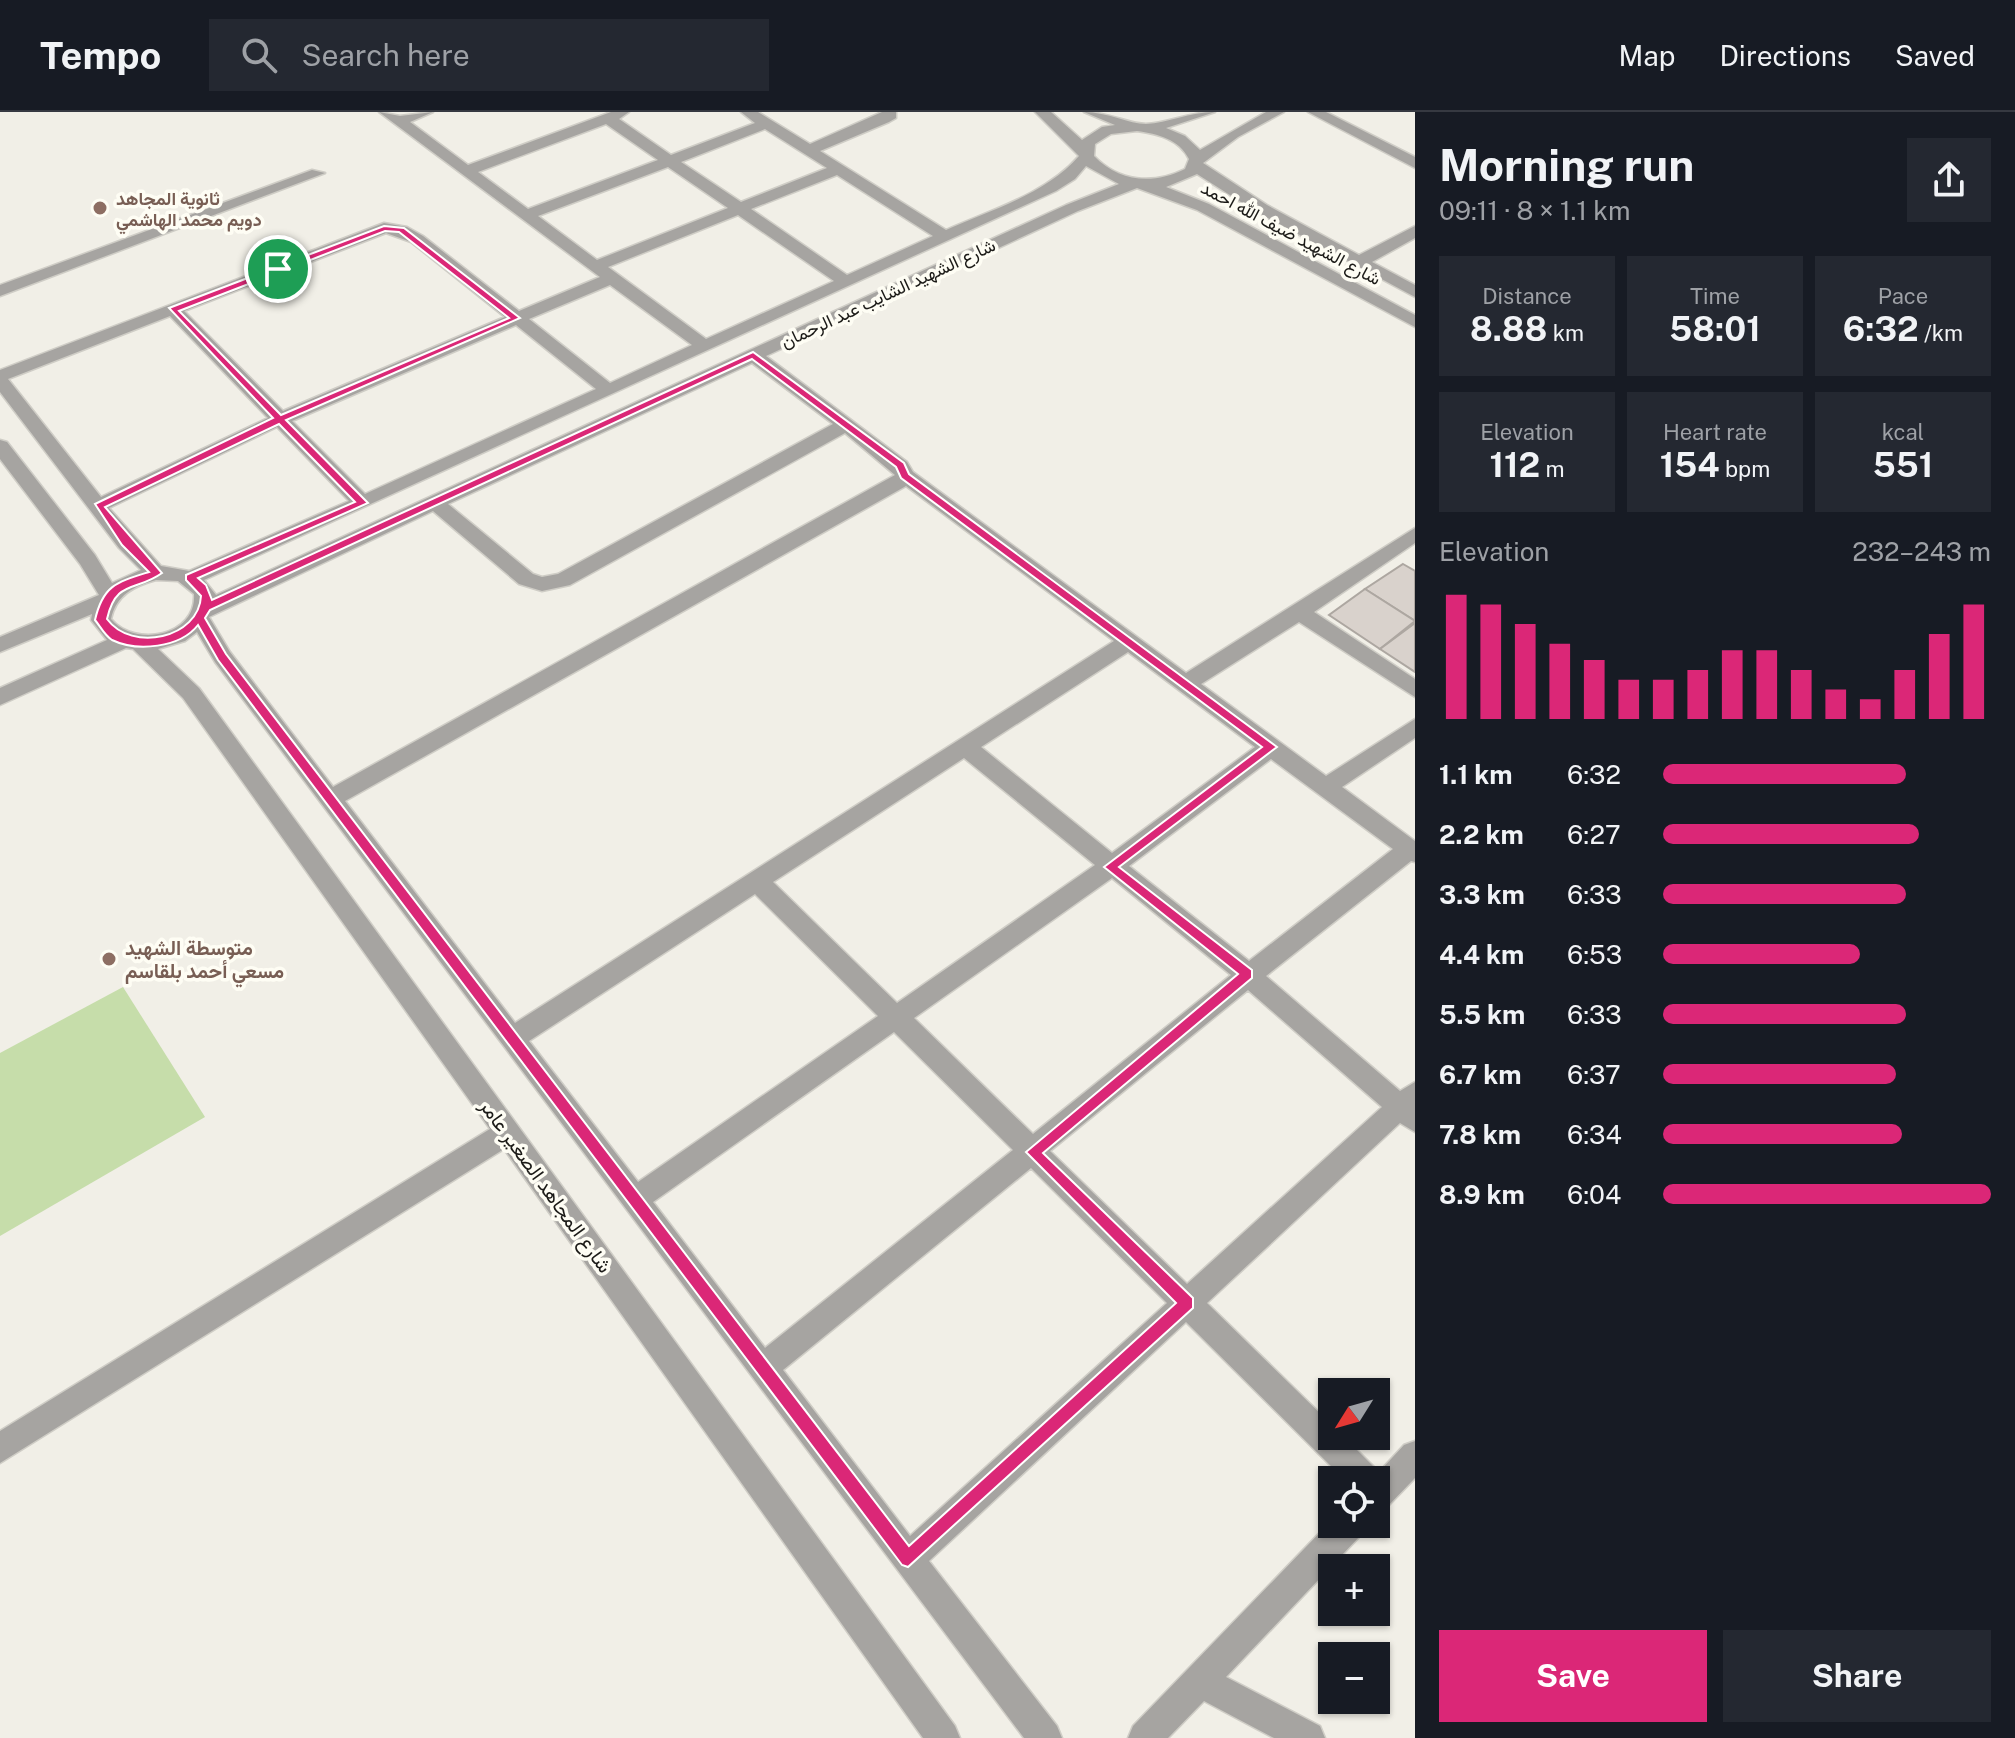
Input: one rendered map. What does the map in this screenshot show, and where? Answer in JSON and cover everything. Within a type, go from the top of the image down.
[{"type":"street","points":[[393,117],[426,112]]},
{"type":"street","points":[[466,171],[624,112]]},
{"type":"street","points":[[748,112],[945,236]]},
{"type":"street","points":[[809,150],[884,119],[891,115],[889,112]]},
{"type":"street","points":[[1042,112],[1071,134],[1085,153]]},
{"type":"street","points":[[1091,112],[1142,128],[1186,121],[1208,112]]},
{"type":"street","points":[[1196,162],[1233,134],[1277,112]]},
{"type":"street","points":[[1315,112],[1415,163]]},
{"type":"street","points":[[393,117],[703,345]]},
{"type":"street","points":[[607,118],[845,281]]},
{"type":"street","points":[[526,215],[766,124]]},
{"type":"street","name":"شارع الشهيد الشايب عبد الرحمان","points":[[190,578],[362,503],[1051,188],[1081,166],[1095,135],[1142,128]]},
{"type":"street","name":"شارع الشهيد ضيف الله احمد","points":[[1142,128],[1176,136],[1194,151],[1196,162],[1249,201],[1415,292]]},
{"type":"street","name":"شارع الشهيد ضيف الله احمد","points":[[1085,153],[1104,173],[1141,183],[1203,207],[1415,322]]},
{"type":"street","name":"شارع الشهيد الشايب عبد الرحمان","points":[[203,613],[434,502],[1108,191],[1141,183],[1173,181],[1196,162]]},
{"type":"street","points":[[596,266],[838,169]]},
{"type":"street","points":[[0,291],[317,173]]},
{"type":"street","points":[[156,573],[126,543],[0,378],[384,228],[401,230],[417,239],[607,389]]},
{"type":"street","points":[[1359,262],[1415,231]]},
{"type":"street","points":[[98,506],[280,419],[612,278]]},
{"type":"street","points":[[173,310],[362,503]]},
{"type":"street","points":[[753,355],[900,466],[905,476],[1412,851],[1247,974],[1033,1152],[763,1368]]},
{"type":"street","points":[[434,502],[526,579],[542,584],[563,580],[846,425]]},
{"type":"street","points":[[0,446],[88,560],[107,598],[101,620],[113,636],[132,642]]},
{"type":"street","points":[[330,799],[895,485],[905,476]]},
{"type":"street","points":[[1185,684],[1415,534]]},
{"type":"street","points":[[0,645],[107,598],[122,584],[156,573],[190,578],[201,585],[206,596],[203,613],[222,657],[1045,1738]]},
{"type":"street","points":[[1299,612],[1415,689]]},
{"type":"street","points":[[0,697],[132,642],[174,637],[203,613]]},
{"type":"street","name":"شارع المجاهد الصغير عامر","points":[[132,642],[191,693],[943,1738]]},
{"type":"street","points":[[512,1038],[1128,642]]},
{"type":"street","points":[[1326,787],[1415,727]]},
{"type":"street","points":[[908,1559],[1187,1303],[1410,1107],[965,747]]},
{"type":"street","points":[[635,1200],[1110,867],[1271,747]]},
{"type":"street","points":[[756,880],[1352,1466]]},
{"type":"street","points":[[0,1448],[508,1132]]},
{"type":"street","points":[[1390,1477],[1415,1456]]},
{"type":"street","points":[[1145,1738],[1337,1538]]},
{"type":"street","points":[[1200,1681],[1308,1738]]},
{"type":"green space","points":[[123,987],[205,1117],[0,1236],[0,1053]]},
{"type":"building","points":[[1403,564],[1415,571],[1415,621],[1365,589]]},
{"type":"building","points":[[1365,589],[1415,621],[1380,649],[1329,615]]},
{"type":"building","points":[[1415,623],[1415,672],[1380,649]]},
{"type":"place","name":"ثانوية المجاهد دويم محمد الهاشمي","points":[[100,208]]},
{"type":"place","name":"متوسطة الشهيد مسعي أحمد بلقاسم","points":[[109,959]]},
{"type":"route","points":[[278,269],[173,310],[280,419],[362,503],[190,578],[201,585],[206,596],[206,608],[200,618],[222,657],[908,1559],[1187,1303],[1033,1152],[1247,974],[1110,867],[1271,747],[905,476],[900,466],[753,355],[206,608],[189,629],[174,637],[139,643],[113,636],[101,620],[109,595],[122,584],[156,573],[126,543],[98,506],[280,419],[515,318],[417,239],[401,230],[384,228],[278,269]]}]
